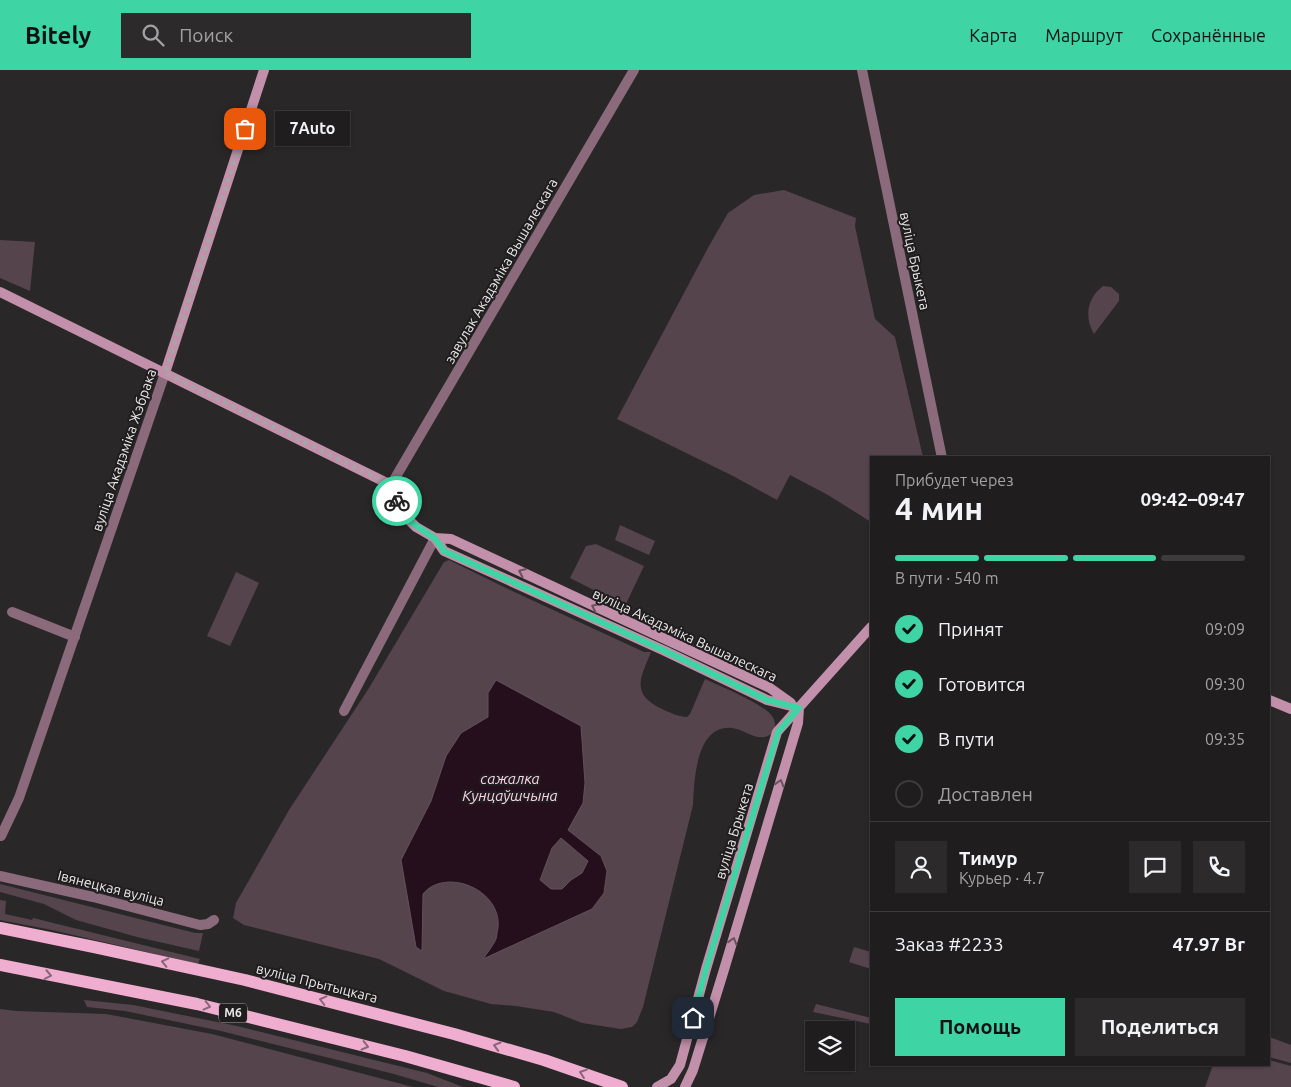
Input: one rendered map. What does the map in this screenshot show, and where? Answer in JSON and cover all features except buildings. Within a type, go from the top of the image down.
[{"type":"main road","name":"вуліца Прытыцкага","points":[[0,928],[245,980],[526,1054],[622,1087]]},
{"type":"main road","name":"М6","points":[[0,965],[197,1004],[405,1056],[514,1087]]},
{"type":"street","name":"вуліца Акадэміка Жэбрака","points":[[1,836],[19,798],[75,637],[165,373],[264,70]]},
{"type":"street","name":"завулак Акадэміка Вышалескага","points":[[391,485],[634,70]]},
{"type":"street","name":"вуліца Брыкета","points":[[862,70],[942,456]]},
{"type":"street","points":[[0,292],[391,485]]},
{"type":"street","name":"вуліца Акадэміка Вышалескага","points":[[391,485],[398,506],[406,517],[416,528],[434,538],[444,551],[665,651],[767,700],[799,708]]},
{"type":"street","points":[[344,711],[434,538]]},
{"type":"street","points":[[12,612],[75,637]]},
{"type":"street","name":"вуліца Брыкета","points":[[657,1087],[672,1079],[680,1066],[706,969],[778,732],[870,628]]},
{"type":"street","points":[[1270,700],[1291,709]]},
{"type":"street","points":[[685,1087],[693,1070],[723,973],[798,723],[799,708]]},
{"type":"street","points":[[750,824],[766,829]]},
{"type":"street","name":"Івянецкая вуліца","points":[[0,876],[93,897],[200,925],[208,924],[214,920]]},
{"type":"street","points":[[706,969],[723,973]]},
{"type":"shaded area","points":[[784,190],[856,218],[855,226],[875,319],[895,337],[923,456],[870,456],[870,521],[828,495],[790,475],[777,500],[733,476],[617,419],[728,213],[754,195]]},
{"type":"shaded area","points":[[0,240],[35,242],[30,291],[0,278]]},
{"type":"shaded area","points":[[1103,286],[1111,287],[1119,294],[1119,301],[1094,334],[1088,315],[1090,302]]},
{"type":"shaded area","points":[[620,525],[655,541],[649,555],[615,540]]},
{"type":"shaded area","points":[[596,544],[644,566],[625,606],[570,578],[586,546]]},
{"type":"shaded area","points":[[449,560],[644,652],[651,652],[641,678],[642,692],[653,704],[664,710],[678,716],[687,717],[705,679],[760,706],[774,719],[774,730],[766,737],[756,737],[732,728],[720,729],[711,735],[704,744],[696,769],[693,805],[643,1007],[637,1022],[632,1027],[621,1029],[582,1023],[554,1012],[491,1004],[444,991],[379,959],[244,925],[233,918],[236,903],[289,810],[369,688],[444,562]]},
{"type":"shaded area","points":[[236,572],[259,583],[230,646],[207,636]]},
{"type":"shaded area","points":[[0,884],[195,933],[203,933],[199,951],[137,937],[76,920],[44,904],[0,892]]},
{"type":"shaded area","points":[[0,900],[6,901],[5,914],[32,920],[33,918],[200,959],[198,964],[52,930],[0,920]]},
{"type":"shaded area","points":[[854,947],[870,952],[870,969],[849,962]]},
{"type":"shaded area","points":[[84,1000],[133,1005],[237,1026],[427,1073],[463,1087],[438,1087],[394,1074],[221,1031],[125,1011],[87,1007]]},
{"type":"shaded area","points":[[816,1004],[870,1018],[870,1024],[813,1012]]},
{"type":"shaded area","points":[[0,1009],[106,1014],[212,1034],[413,1087],[0,1087]]},
{"type":"shaded area","points":[[1270,1037],[1291,1045],[1291,1063],[1270,1057]]},
{"type":"shaded area","points":[[1270,1060],[1291,1066],[1291,1087],[1205,1087],[1213,1066],[1270,1066]]},
{"type":"water","name":"сажалка Кунцаўшчына","points":[[496,680],[581,726],[585,783],[583,803],[568,830],[601,856],[607,871],[604,893],[592,909],[483,959],[495,942],[498,928],[497,914],[491,902],[482,893],[470,886],[445,882],[433,886],[423,894],[422,951],[416,947],[401,860],[431,801],[446,756],[461,733],[488,717],[488,693]],"holes":[[[561,838],[588,861],[582,873],[562,889],[551,889],[540,880],[552,848]]]},
{"type":"way so far","points":[[245,129],[165,373],[391,485],[397,501]]},
{"type":"place","name":"7Auto","points":[[245,129]]},
{"type":"route","points":[[397,501],[398,506],[416,528],[434,538],[444,551],[665,651],[767,700],[799,708],[778,732],[693,1018]]}]
